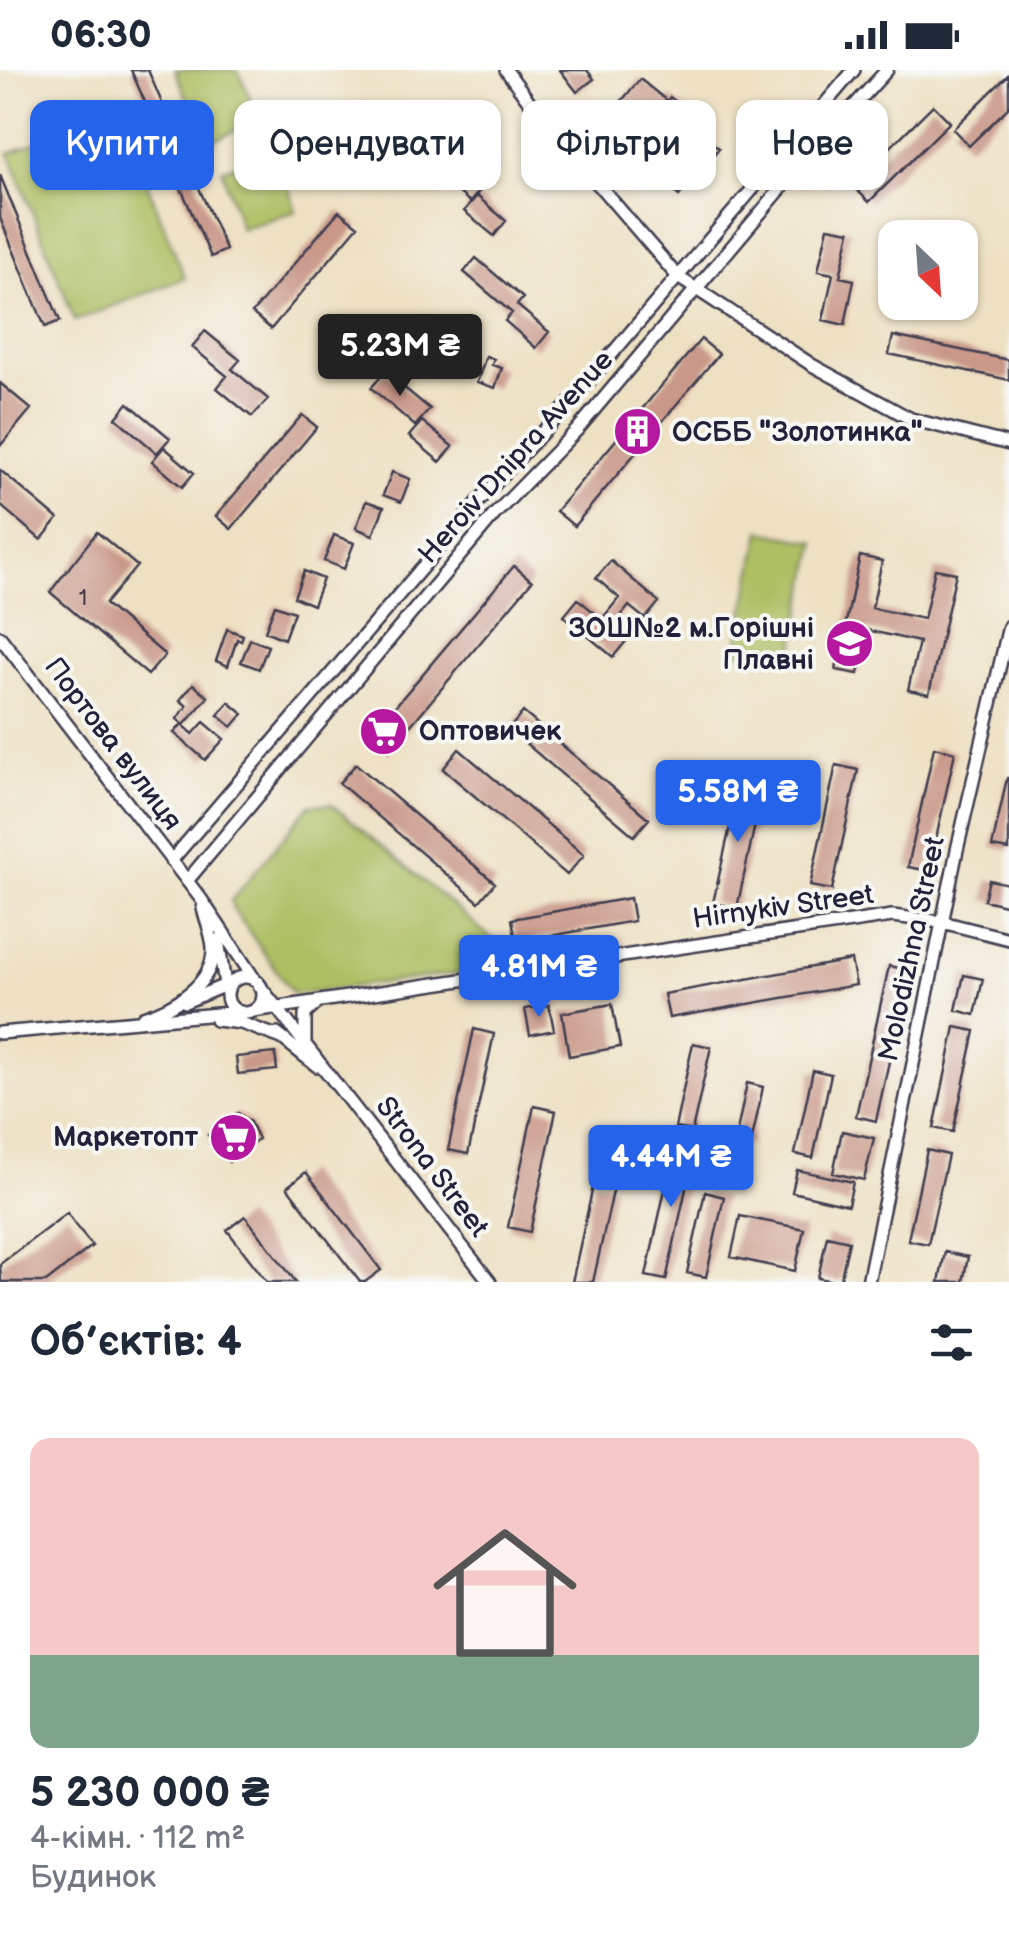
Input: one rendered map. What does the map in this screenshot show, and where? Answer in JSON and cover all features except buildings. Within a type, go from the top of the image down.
[{"type":"street","points":[[506,70],[542,119],[678,276],[696,290],[812,365],[911,419],[1009,444]]},
{"type":"street","name":"Heroiv Dnipra Avenue","points":[[171,861],[478,500],[577,395],[854,70]]},
{"type":"street","name":"Heroiv Dnipra Avenue","points":[[187,881],[494,515],[577,430],[802,164],[887,70]]},
{"type":"street","name":"Molodizhna Street","points":[[868,1282],[942,922],[1009,626]]},
{"type":"street","name":"Портова вулиця","points":[[0,637],[201,899]]},
{"type":"street","points":[[201,899],[259,985],[336,1082]]},
{"type":"street","points":[[201,899],[219,943],[231,1007],[247,1012],[336,1082]]},
{"type":"street","points":[[155,1017],[194,990],[205,976],[214,950],[201,899]]},
{"type":"street","name":"Hirnykiv Street","points":[[155,1017],[304,1005],[892,916],[942,922],[1009,939]]},
{"type":"street","points":[[155,1017],[228,988],[244,977],[287,1004],[304,1005]]},
{"type":"street","points":[[247,1012],[262,996],[259,985]]},
{"type":"street","points":[[305,1043],[305,1014],[319,1002]]},
{"type":"street","points":[[0,1034],[155,1017],[241,1022],[282,1038]]},
{"type":"street","name":"Strona Street","points":[[336,1082],[490,1282]]},
{"type":"green space","points":[[175,70],[238,70],[251,100],[234,100],[234,131],[214,140],[214,100],[188,100]]},
{"type":"green space","points":[[30,145],[30,190],[150,190],[185,278],[75,321],[9,153]]},
{"type":"green space","points":[[234,165],[234,190],[289,190],[296,211],[241,229],[222,169]]},
{"type":"green space","points":[[761,531],[816,542],[791,662],[736,651]]},
{"type":"green space","points":[[331,804],[495,941],[496,969],[293,994],[231,901],[310,805]]},
{"type":"place","name":"ОСББ \"Золотинка\"","points":[[637,432]]},
{"type":"place","name":"ЗОШ№2 м.Горішні Плавні","points":[[849,644]]},
{"type":"place","name":"Оптовичек","points":[[384,731]]},
{"type":"place","name":"Маркетопт","points":[[233,1137]]}]
